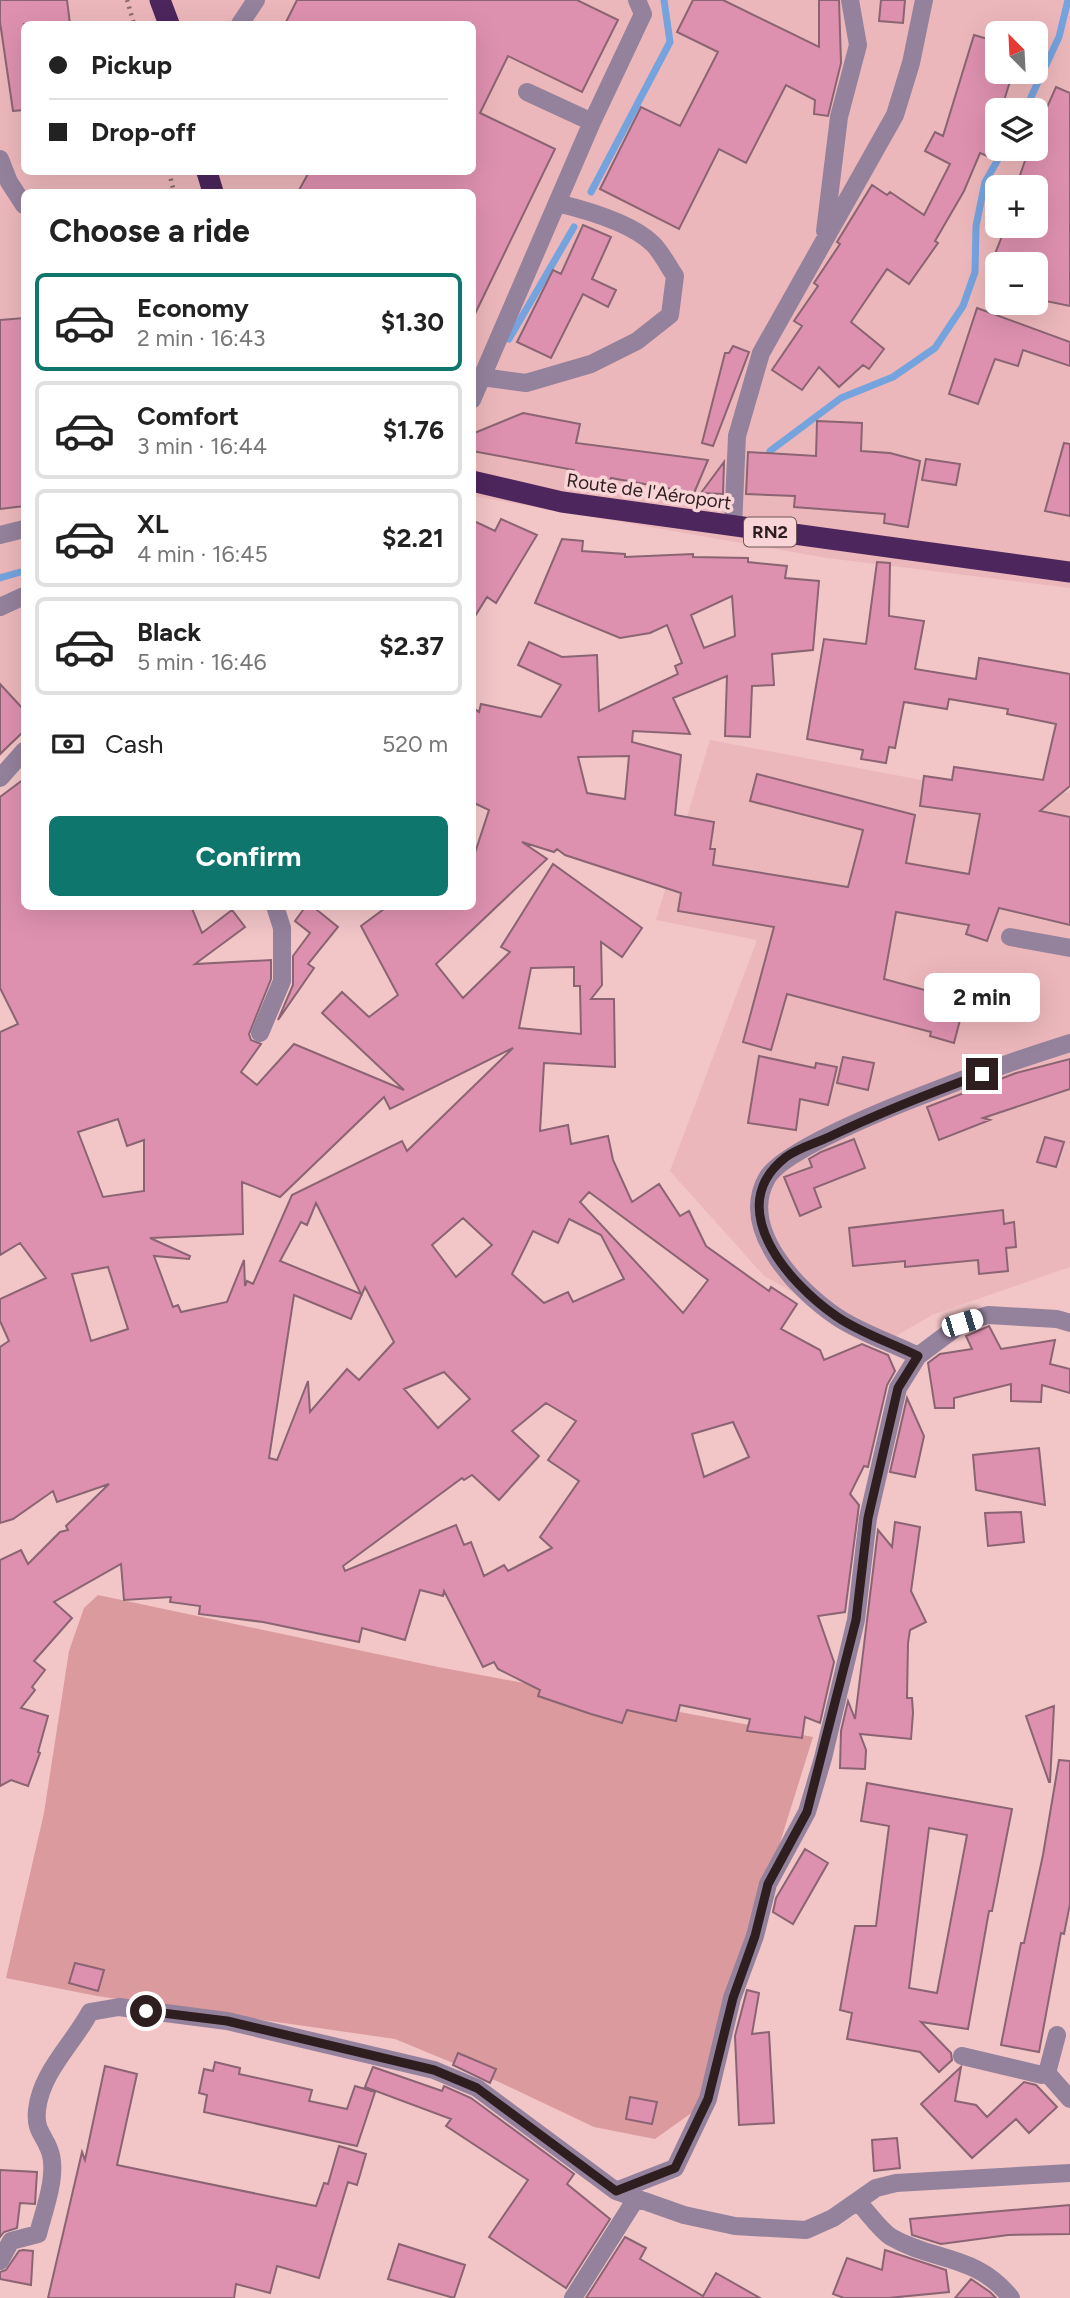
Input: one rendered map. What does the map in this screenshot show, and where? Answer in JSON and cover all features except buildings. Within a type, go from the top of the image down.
[{"type":"highway","points":[[160,0],[168,21]]},
{"type":"highway","name":"Route de l'Aéroport","points":[[476,482],[562,502],[1070,572]]},
{"type":"street","points":[[242,21],[256,0]]},
{"type":"street","points":[[476,391],[592,122],[643,14],[637,0]]},
{"type":"street","points":[[824,238],[839,117],[858,45],[850,0]]},
{"type":"street","points":[[733,527],[737,436],[748,390],[761,353],[895,115],[911,63],[924,0]]},
{"type":"street","points":[[527,92],[592,122]]},
{"type":"street","points":[[0,159],[21,200]]},
{"type":"street","points":[[482,377],[526,383],[591,364],[638,341],[670,315],[675,276],[653,244],[621,225],[583,209],[557,203]]},
{"type":"street","points":[[0,535],[21,530]]},
{"type":"street","points":[[0,607],[21,597]]},
{"type":"street","points":[[0,778],[21,754]]},
{"type":"street","points":[[260,1033],[282,981],[282,928],[276,910]]},
{"type":"street","points":[[1010,937],[1070,948]]},
{"type":"street","points":[[918,1356],[837,1317],[806,1291],[778,1257],[761,1230],[758,1203],[767,1177],[786,1157],[885,1110],[1070,1043]]},
{"type":"street","points":[[616,2191],[675,2168],[708,2099],[733,1998],[755,1936],[768,1884],[807,1812],[823,1758],[856,1620],[868,1518],[898,1388],[918,1356],[962,1323],[988,1315],[1070,1322]]},
{"type":"street","points":[[0,2261],[11,2241],[38,2234],[51,2174],[50,2150],[38,2133],[37,2109],[46,2077],[90,2012],[119,2007],[227,2021],[434,2070],[477,2088],[616,2191],[684,2216],[735,2226],[806,2230],[833,2218],[876,2188],[896,2183],[1070,2173]]},
{"type":"street","points":[[1047,2073],[1057,2035]]},
{"type":"street","points":[[962,2056],[1042,2075],[1047,2073]]},
{"type":"street","points":[[1047,2073],[1070,2099]]},
{"type":"street","points":[[573,2298],[637,2197]]},
{"type":"street","points":[[857,2201],[890,2236],[973,2266],[1003,2287],[1011,2298]]},
{"type":"path","points":[[127,0],[133,21]]},
{"type":"shaded area","points":[[0,0],[1070,0],[1070,588],[827,558],[476,497],[476,189],[21,189],[21,732],[0,757]]},
{"type":"shaded area","points":[[710,740],[937,783],[1070,793],[1070,1267],[932,1315],[884,1343],[764,1276],[670,1171],[757,940],[656,920]]},
{"type":"shaded area","points":[[98,1595],[438,1667],[813,1737],[697,2109],[655,2139],[594,2127],[499,2082],[395,2039],[97,1996],[6,1978],[44,1813],[69,1651],[84,1608]]},
{"type":"waterway","points":[[591,192],[670,42],[664,0]]},
{"type":"waterway","points":[[1031,98],[1059,37],[1068,0]]},
{"type":"waterway","points":[[770,451],[841,398],[893,377],[935,348],[963,306],[975,272],[976,226],[985,182],[997,161]]},
{"type":"waterway","points":[[509,339],[574,227]]},
{"type":"waterway","points":[[0,578],[21,572]]},
{"type":"route","points":[[146,2011],[227,2021],[360,2050],[434,2070],[477,2088],[616,2191],[675,2168],[708,2099],[733,1998],[755,1936],[768,1884],[807,1812],[823,1758],[856,1620],[868,1518],[898,1388],[918,1356],[837,1317],[806,1291],[778,1257],[761,1230],[758,1203],[767,1177],[786,1157],[885,1110],[982,1074]]}]
